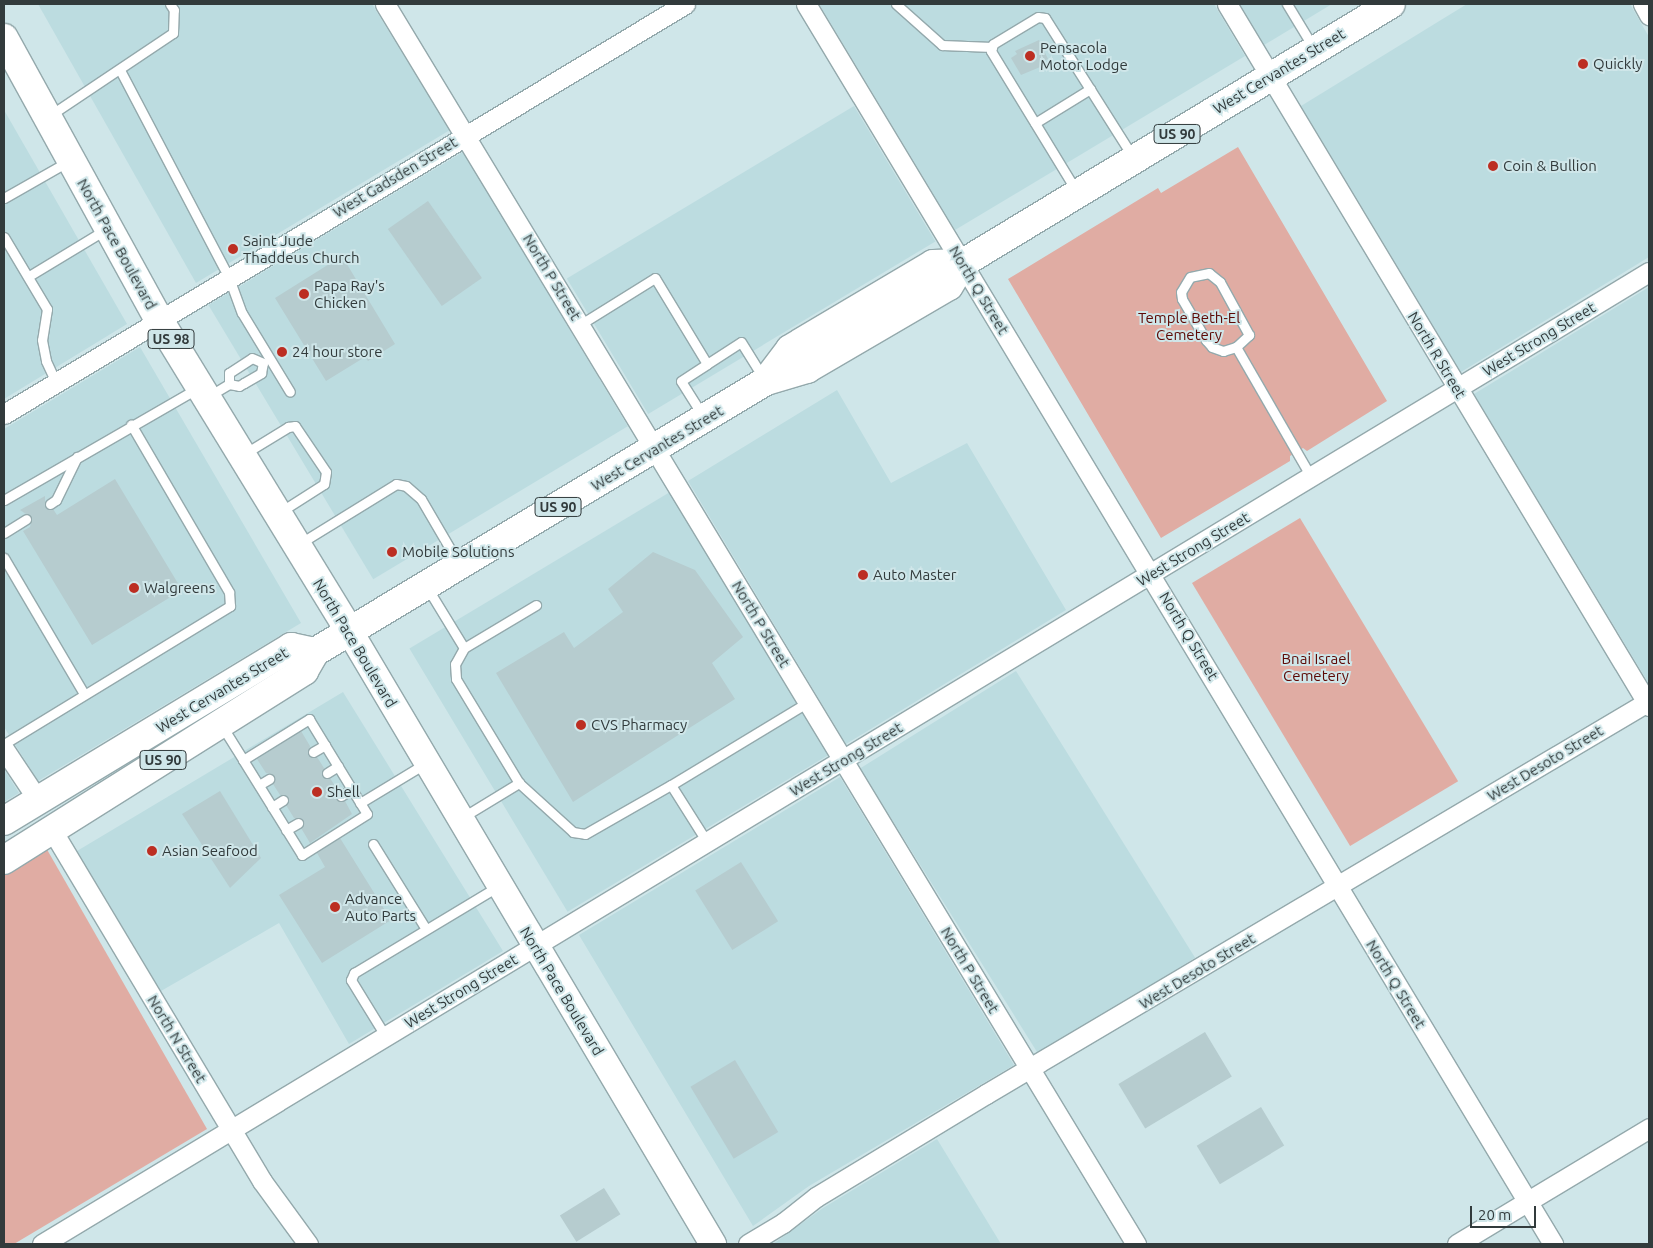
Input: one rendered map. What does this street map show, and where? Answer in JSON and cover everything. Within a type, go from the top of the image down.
[{"type":"main road","name":"West Cervantes Street","points":[[4,860],[304,671],[315,652],[766,381],[807,369],[949,286],[963,264],[1391,4]]},
{"type":"main road","name":"North Pace Boulevard","points":[[8,54],[48,117],[159,320],[212,390],[241,455],[350,632],[459,819],[713,1244]]},
{"type":"main road","name":"West Cervantes Street","points":[[4,821],[291,647],[315,652]]},
{"type":"street","name":"North P Street","points":[[385,4],[581,324],[1136,1244]]},
{"type":"street","name":"West Gadsden Street","points":[[4,414],[685,4]]},
{"type":"street","name":"North Q Street","points":[[806,4],[1152,574],[1338,888],[1553,1244]]},
{"type":"street","name":"North R Street","points":[[1227,4],[1648,703]]},
{"type":"street","points":[[1643,4],[1649,15]]},
{"type":"street","name":"West Strong Street","points":[[42,1244],[1649,272]]},
{"type":"street","name":"West Desoto Street","points":[[748,1244],[783,1223],[816,1197],[1648,703]]},
{"type":"street","points":[[4,749],[38,800]]},
{"type":"street","name":"North N Street","points":[[52,830],[262,1181],[308,1244]]},
{"type":"street","points":[[1457,1244],[1649,1128]]},
{"type":"lane","points":[[48,117],[173,33],[174,10],[170,4]]},
{"type":"lane","points":[[896,4],[942,45],[992,47]]},
{"type":"lane","points":[[1287,4],[1315,50]]},
{"type":"lane","points":[[1078,193],[991,51],[993,44],[1038,17],[1046,18],[1134,159]]},
{"type":"lane","points":[[120,70],[229,278],[242,313],[266,361],[290,392]]},
{"type":"lane","points":[[1035,123],[1090,89]]},
{"type":"lane","points":[[4,198],[71,160]]},
{"type":"lane","points":[[29,276],[108,228]]},
{"type":"lane","points":[[4,237],[47,309],[42,340],[46,361],[56,382]]},
{"type":"lane","points":[[1209,273],[1220,282],[1249,335],[1236,347],[1224,351],[1212,348],[1206,340],[1182,299],[1181,292],[1190,277],[1209,273]]},
{"type":"lane","points":[[581,324],[655,278],[707,364]]},
{"type":"lane","points":[[705,419],[681,381],[741,342],[766,381]]},
{"type":"lane","points":[[1236,347],[1311,478]]},
{"type":"lane","points":[[212,390],[229,373],[252,358],[266,361]]},
{"type":"lane","points":[[4,500],[131,424],[212,390],[239,386],[261,372],[266,361]]},
{"type":"lane","points":[[4,744],[230,606],[228,592],[131,424]]},
{"type":"lane","points":[[241,455],[288,427],[295,426],[326,472],[324,484],[277,514]]},
{"type":"lane","points":[[50,504],[56,500],[77,457]]},
{"type":"lane","points":[[297,545],[396,484],[406,486],[421,499],[460,566]]},
{"type":"lane","points":[[4,533],[26,519]]},
{"type":"lane","points":[[4,558],[84,694]]},
{"type":"lane","points":[[427,586],[464,648]]},
{"type":"lane","points":[[536,605],[464,648],[455,664],[456,679],[519,783],[580,835],[671,785],[808,702]]},
{"type":"lane","points":[[220,724],[302,856],[367,814],[309,719],[243,760]]},
{"type":"lane","points":[[313,752],[325,745]]},
{"type":"lane","points":[[360,803],[426,762]]},
{"type":"lane","points":[[327,773],[338,766]]},
{"type":"lane","points":[[258,785],[270,779]]},
{"type":"lane","points":[[459,819],[519,783]]},
{"type":"lane","points":[[671,785],[708,842]]},
{"type":"lane","points":[[341,796],[352,789]]},
{"type":"lane","points":[[272,807],[283,800]]},
{"type":"lane","points":[[286,830],[298,823]]},
{"type":"lane","points":[[374,844],[426,929]]},
{"type":"lane","points":[[386,1037],[351,980],[354,973],[499,885]]},
{"type":"shaded area","points":[[38,4],[372,4],[450,130],[196,283]]},
{"type":"shaded area","points":[[819,4],[1214,4],[1245,56],[955,230]]},
{"type":"shaded area","points":[[1240,4],[1332,4],[1264,45]]},
{"type":"shaded area","points":[[1467,4],[1630,4],[1649,37],[1649,257],[1461,372],[1301,106]]},
{"type":"shaded area","points":[[854,106],[935,241],[648,414],[567,279]]},
{"type":"shaded area","points":[[4,110],[127,324],[4,399]]},
{"type":"shaded area","points":[[463,152],[628,426],[373,579],[208,305]]},
{"type":"shaded area","points":[[1649,287],[1649,684],[1474,394]]},
{"type":"shaded area","points":[[140,347],[301,623],[38,781],[4,727],[4,429]]},
{"type":"shaded area","points":[[837,390],[891,483],[967,443],[1066,610],[846,744],[688,481]]},
{"type":"shaded area","points":[[670,492],[828,755],[568,912],[409,649]]},
{"type":"shaded area","points":[[1016,671],[1195,958],[1039,1055],[860,769]]},
{"type":"shaded area","points":[[343,692],[503,951],[349,1044],[279,923],[161,991],[77,851]]},
{"type":"shaded area","points":[[4,769],[19,793],[4,802]]},
{"type":"shaded area","points":[[840,777],[1014,1065],[809,1186],[753,1226],[579,935]]},
{"type":"shaded area","points":[[937,1139],[1001,1244],[773,1244],[823,1208]]},
{"type":"green space","name":"Temple Beth-El Cemetery","points":[[1238,147],[1387,401],[1307,451],[1303,448],[1290,456],[1290,461],[1161,538],[1008,279],[1158,188],[1161,193]]},
{"type":"green space","name":"Bnai Israel Cemetery","points":[[1300,518],[1458,781],[1350,846],[1192,583]]},
{"type":"green space","points":[[45,846],[207,1129],[14,1244],[4,1244],[4,872]]},
{"type":"building","name":"Pensacola Motor Lodge","points":[[1039,40],[1048,59],[1044,61],[1045,65],[1021,75],[1011,58],[1017,54],[1015,51]]},
{"type":"building","points":[[428,201],[482,278],[442,306],[388,229]]},
{"type":"building","points":[[342,256],[395,344],[368,361],[365,357],[326,381],[275,298]]},
{"type":"building","points":[[115,479],[182,590],[92,645],[23,531],[30,527],[32,518],[20,510],[45,496],[45,507],[53,509],[57,515]]},
{"type":"building","points":[[653,552],[695,570],[743,637],[712,663],[735,699],[573,802],[496,673],[564,632],[574,648],[623,612],[608,589]]},
{"type":"building","points":[[301,731],[310,746],[308,756],[317,757],[324,768],[322,777],[330,778],[338,791],[336,799],[345,801],[352,814],[310,843],[301,828],[303,819],[294,818],[286,805],[288,797],[280,795],[273,784],[274,775],[266,773],[257,759]]},
{"type":"building","points":[[220,791],[261,858],[230,888],[182,814]]},
{"type":"building","name":"Advance Auto Parts","points":[[340,838],[391,920],[322,963],[279,895],[325,867],[317,853]]},
{"type":"building","points":[[741,862],[778,921],[732,950],[695,891]]},
{"type":"building","points":[[1205,1032],[1232,1077],[1145,1129],[1118,1084]]},
{"type":"building","points":[[735,1060],[778,1132],[734,1159],[690,1087]]},
{"type":"building","points":[[1261,1107],[1284,1146],[1220,1184],[1197,1146]]},
{"type":"building","points":[[604,1188],[620,1214],[576,1242],[560,1216]]},
{"type":"place","name":"Pensacola Motor Lodge","points":[[1030,56]]},
{"type":"place","name":"Quickly","points":[[1583,64]]},
{"type":"place","name":"Coin & Bullion","points":[[1493,166]]},
{"type":"place","name":"Saint Jude Thaddeus Church","points":[[233,249]]},
{"type":"place","name":"Papa Ray's Chicken","points":[[304,294]]},
{"type":"place","name":"24 hour store","points":[[282,352]]},
{"type":"place","name":"Mobile Solutions","points":[[392,552]]},
{"type":"place","name":"Auto Master","points":[[863,575]]},
{"type":"place","name":"Walgreens","points":[[134,588]]},
{"type":"place","name":"CVS Pharmacy","points":[[581,725]]},
{"type":"place","name":"Shell","points":[[317,792]]},
{"type":"place","name":"Asian Seafood","points":[[152,851]]},
{"type":"place","name":"Advance Auto Parts","points":[[335,907]]}]
